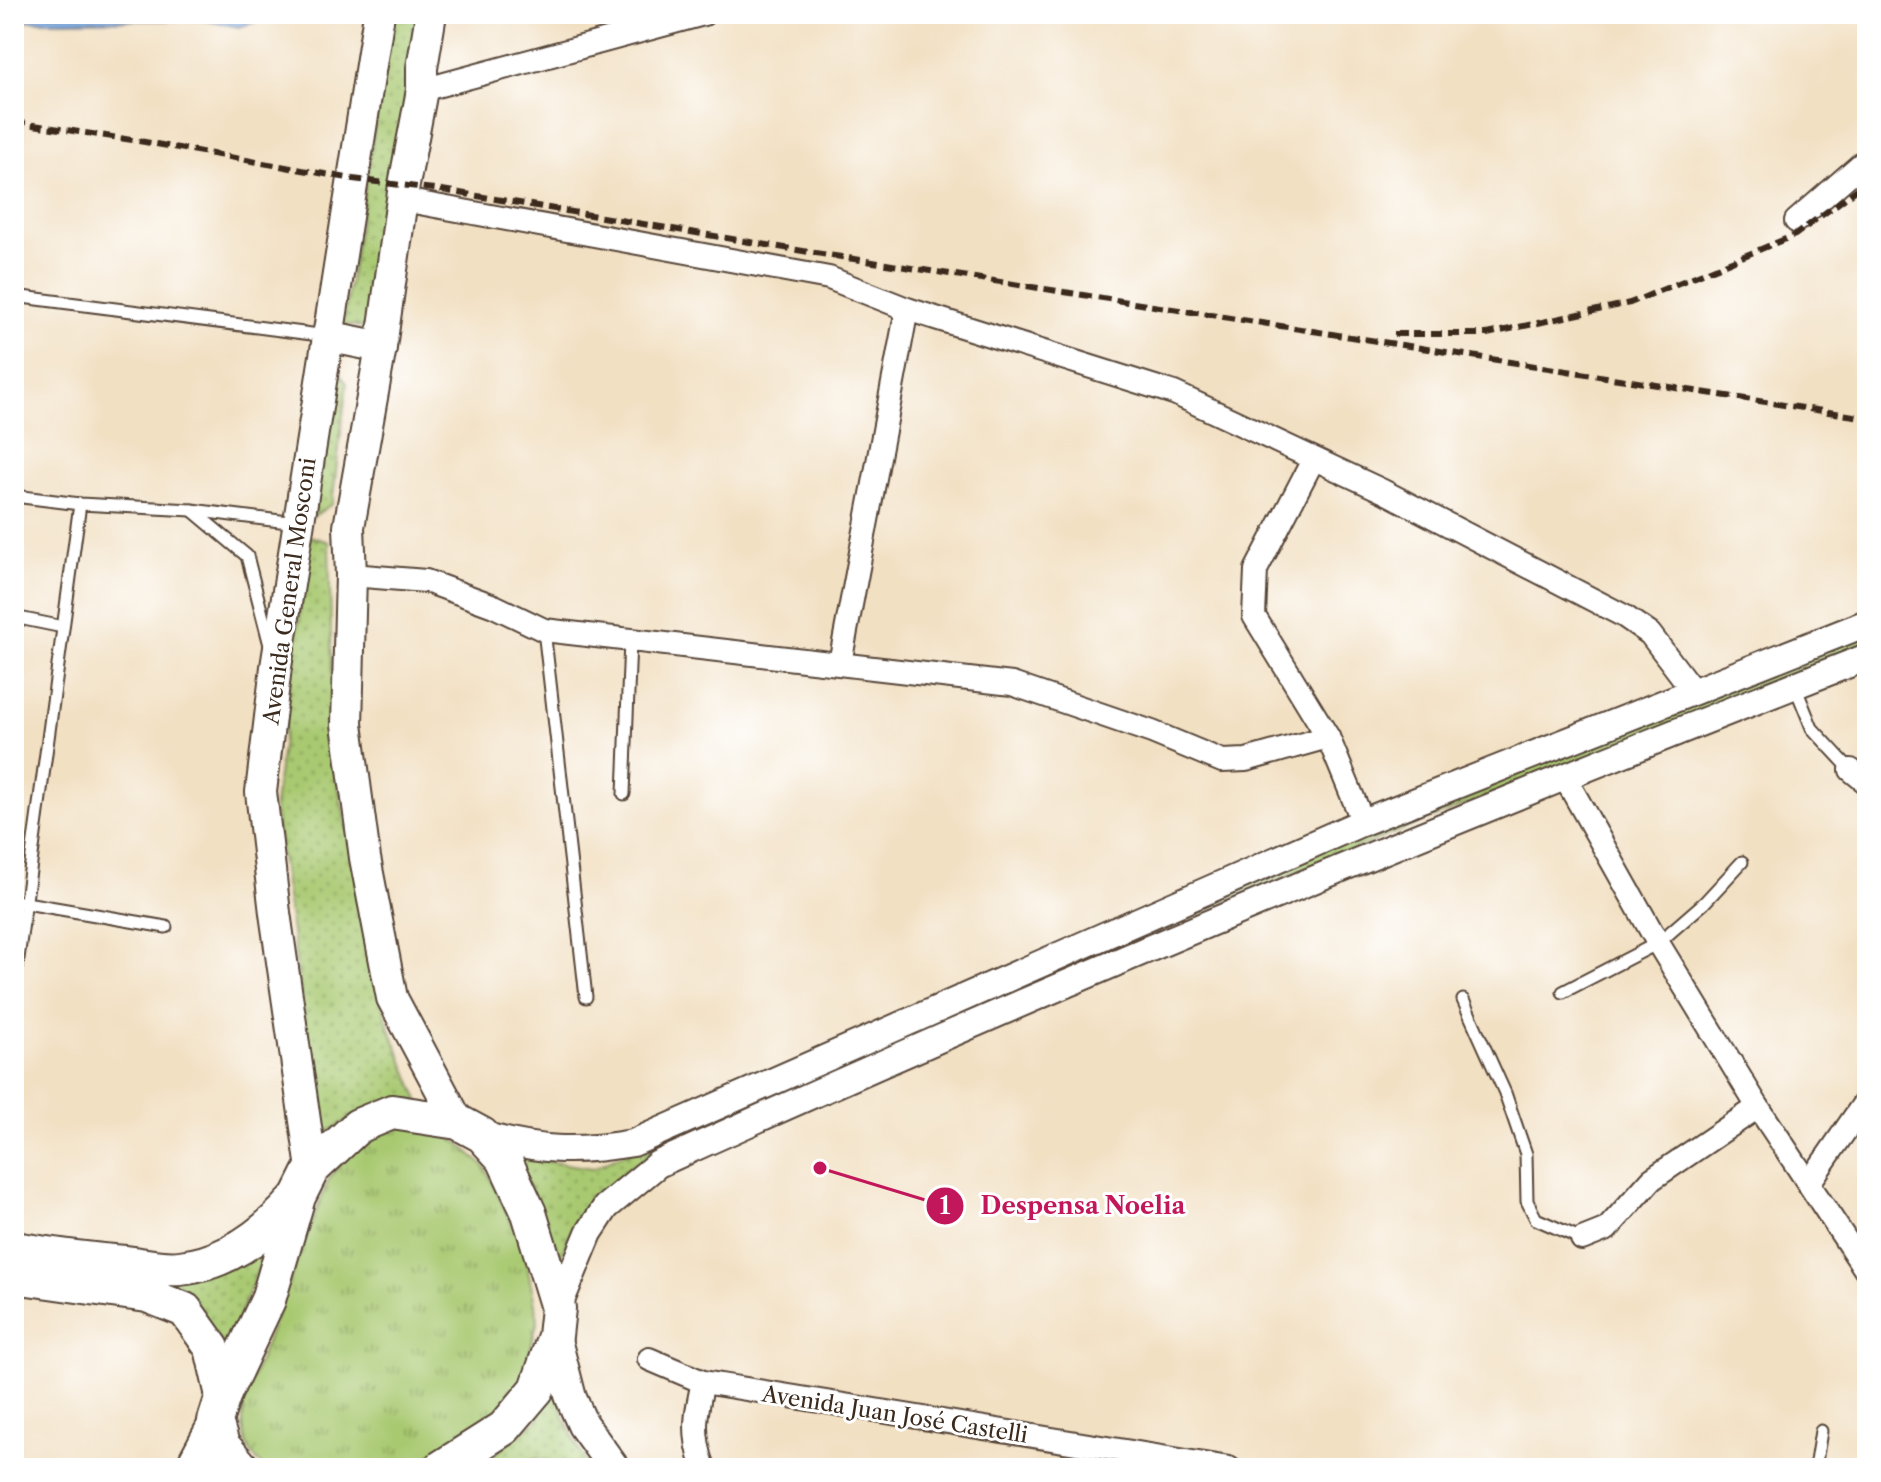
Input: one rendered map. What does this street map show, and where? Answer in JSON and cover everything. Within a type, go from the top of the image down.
[{"type":"main road","name":"Avenida General Mosconi","points":[[305,1183],[261,792],[276,667],[379,14]]},
{"type":"main road","points":[[431,14],[381,347],[349,527],[351,575],[347,724],[368,874],[392,998],[470,1129],[504,1159],[529,1213],[577,1412],[614,1468]]},
{"type":"main road","points":[[327,336],[381,347]]},
{"type":"main road","points":[[299,523],[349,527]]},
{"type":"main road","points":[[14,1249],[77,1259],[179,1268],[208,1262],[246,1245],[273,1225],[305,1183],[358,1126],[392,1112],[470,1129]]},
{"type":"main road","points":[[190,1468],[268,1300],[305,1183]]},
{"type":"main road","points":[[14,1276],[147,1295],[185,1310],[212,1348],[222,1445],[242,1468]]},
{"type":"main road","points":[[441,1468],[504,1428],[537,1389],[556,1322]]},
{"type":"street","points":[[422,90],[704,14]]},
{"type":"street","points":[[1796,221],[1867,159]]},
{"type":"street","points":[[403,200],[829,278],[907,309],[1174,393],[1383,491],[1624,616],[1650,634],[1694,692]]},
{"type":"street","points":[[840,663],[907,309]]},
{"type":"street","points":[[1313,460],[1256,570],[1254,616],[1328,737],[1363,822]]},
{"type":"street","points":[[351,575],[426,581],[494,606],[544,630],[1012,684],[1152,732],[1222,761],[1246,760],[1328,737]]},
{"type":"street","points":[[470,1129],[529,1148],[585,1151],[633,1143],[1363,822],[1867,623]]},
{"type":"street","points":[[556,1322],[589,1233],[606,1207],[658,1164],[1190,931],[1564,776],[1867,657]]},
{"type":"street","points":[[1564,776],[1658,943],[1758,1107],[1867,1272]]},
{"type":"street","points":[[1809,1183],[1867,1099]]},
{"type":"street","points":[[1582,1239],[1607,1229],[1652,1179],[1758,1107]]},
{"type":"street","name":"Avenida Juan José Castelli","points":[[649,1359],[703,1382],[1156,1462],[1229,1468]]},
{"type":"street","points":[[703,1382],[695,1416],[695,1445],[704,1468]]},
{"type":"lane","points":[[14,296],[327,336]]},
{"type":"lane","points":[[14,496],[80,504],[192,510],[299,523]]},
{"type":"lane","points":[[14,988],[20,902],[80,504]]},
{"type":"lane","points":[[192,510],[247,556],[276,667]]},
{"type":"lane","points":[[14,617],[63,627]]},
{"type":"lane","points":[[544,630],[586,997]]},
{"type":"lane","points":[[624,794],[630,641]]},
{"type":"lane","points":[[1794,686],[1812,728],[1859,777]]},
{"type":"lane","points":[[1563,992],[1658,943],[1704,903],[1742,862]]},
{"type":"lane","points":[[20,902],[166,927]]},
{"type":"lane","points":[[1463,1000],[1505,1093],[1526,1154],[1527,1201],[1536,1219],[1582,1239]]},
{"type":"lane","points":[[1815,1468],[1821,1431]]},
{"type":"green space","points":[[393,14],[418,14],[371,329],[343,324]]},
{"type":"green space","points":[[332,365],[347,383],[332,504],[314,516]]},
{"type":"green space","points":[[310,536],[329,542],[334,767],[387,1022],[420,1103],[368,1107],[321,1136],[274,806]]},
{"type":"green space","points":[[1867,633],[1867,645],[1234,897],[628,1168],[577,1216],[560,1258],[516,1157],[593,1168],[1225,885]]},
{"type":"green space","points":[[395,1125],[437,1130],[460,1144],[485,1167],[524,1250],[538,1319],[522,1383],[486,1428],[419,1462],[388,1468],[265,1468],[247,1445],[244,1400],[330,1176],[364,1140]]},
{"type":"green space","points":[[270,1240],[223,1356],[156,1276]]},
{"type":"green space","points":[[557,1369],[563,1415],[591,1468],[573,1468],[538,1458],[478,1468],[537,1420]]},
{"type":"water","points":[[14,14],[283,14],[239,27],[202,20],[14,21]]},
{"type":"railway","points":[[14,122],[803,251],[1867,418]]},
{"type":"railway","points":[[1394,334],[1487,334],[1630,303],[1795,235],[1867,182]]},
{"type":"place","name":"Despensa Noelia","points":[[820,1168]]}]
